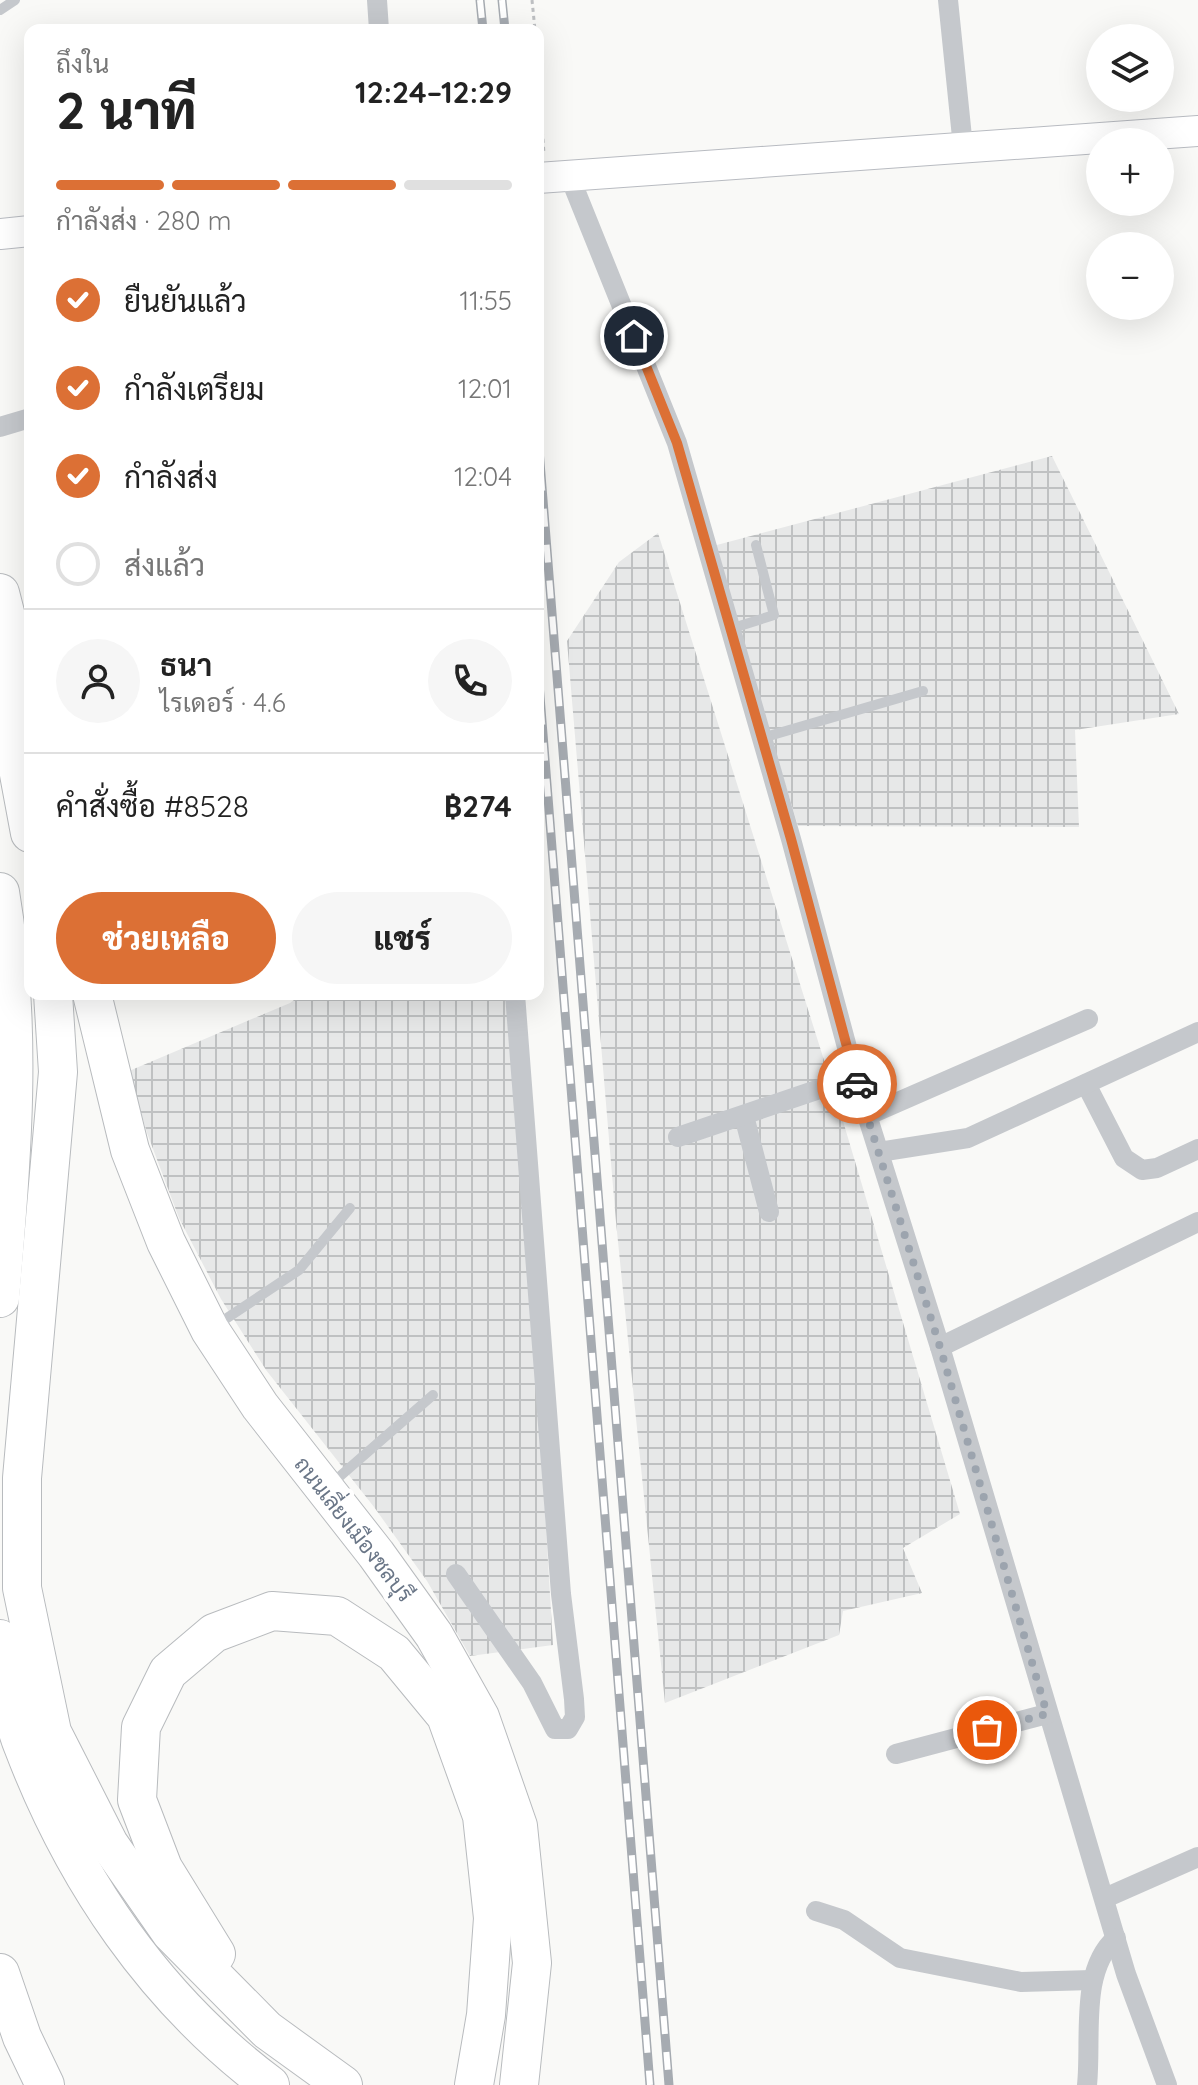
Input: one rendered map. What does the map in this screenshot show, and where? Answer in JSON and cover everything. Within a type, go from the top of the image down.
[{"type":"highway","points":[[0,593],[24,686]]},
{"type":"highway","points":[[0,672],[24,801]]},
{"type":"highway","points":[[0,892],[13,995],[15,1084],[0,1298]]},
{"type":"highway","points":[[53,1000],[58,1072],[22,1478],[22,1588],[52,1732],[109,1844],[171,1933],[267,2030],[343,2085]]},
{"type":"highway","name":"ถนนเลี่ยงเมืองชลบุรี","points":[[96,1000],[130,1150],[166,1242],[210,1330],[260,1406],[376,1554],[434,1635],[480,1717],[518,1826],[532,1963],[519,2085]]},
{"type":"highway","points":[[267,2030],[163,1868],[137,1800],[141,1727],[168,1672],[214,1633],[272,1611],[337,1616],[394,1653],[446,1716],[482,1816],[493,1918],[486,2015],[474,2085]]},
{"type":"highway","points":[[0,1639],[21,1744],[79,1872],[156,1981],[241,2063],[270,2085]]},
{"type":"highway","points":[[0,1973],[22,2037],[45,2085]]},
{"type":"street","points":[[377,0],[379,24]]},
{"type":"street","points":[[948,0],[963,147]]},
{"type":"street","points":[[1167,2085],[1116,1938],[940,1347],[866,1116],[677,443],[551,177],[963,147],[1197,137]]},
{"type":"street","points":[[0,234],[24,232]]},
{"type":"street","points":[[0,427],[24,420]]},
{"type":"street","points":[[456,1574],[532,1683],[555,1729],[568,1729],[575,1717],[574,1699],[561,1594],[515,1000]]},
{"type":"street","points":[[866,1116],[1088,1019]]},
{"type":"street","points":[[879,1152],[968,1138],[1198,1032]]},
{"type":"street","points":[[678,1137],[855,1077]]},
{"type":"street","points":[[1086,1084],[1124,1158],[1142,1170],[1157,1168],[1198,1149]]},
{"type":"street","points":[[744,1116],[769,1212]]},
{"type":"street","points":[[940,1347],[1198,1222]]},
{"type":"street","points":[[896,1754],[1047,1714]]},
{"type":"street","points":[[1105,1898],[1198,1857]]},
{"type":"street","points":[[816,1911],[844,1920],[900,1958],[1021,1982],[1092,1980]]},
{"type":"street","points":[[1087,2085],[1092,1980],[1102,1950],[1116,1938]]},
{"type":"lane","points":[[0,10],[15,0]]},
{"type":"lane","points":[[730,629],[774,615],[756,545]]},
{"type":"lane","points":[[762,738],[923,691]]},
{"type":"lane","points":[[210,1330],[299,1270],[350,1208]]},
{"type":"lane","points":[[323,1490],[433,1395]]},
{"type":"path","points":[[532,0],[534,24]]},
{"type":"path","points":[[544,122],[551,177]]},
{"type":"shaded area","points":[[1052,456],[1179,714],[1075,730],[1079,827],[798,826],[713,546]]},
{"type":"shaded area","points":[[658,533],[840,1111],[960,1514],[903,1548],[922,1593],[843,1611],[839,1635],[665,1703],[616,1222],[567,641],[619,562]]},
{"type":"shaded area","points":[[294,1000],[514,1000],[553,1645],[470,1656],[427,1581],[374,1507],[266,1370],[221,1299],[179,1218],[147,1133],[129,1071]]},
{"type":"railway","points":[[480,0],[482,24]]},
{"type":"railway","points":[[502,0],[504,24]]},
{"type":"railway","points":[[544,512],[669,2085]]},
{"type":"railway","points":[[544,747],[650,2085]]},
{"type":"way so far","points":[[857,1084],[940,1347],[1047,1714],[987,1730]]},
{"type":"route","points":[[634,336],[677,443],[791,839],[857,1084]]}]
